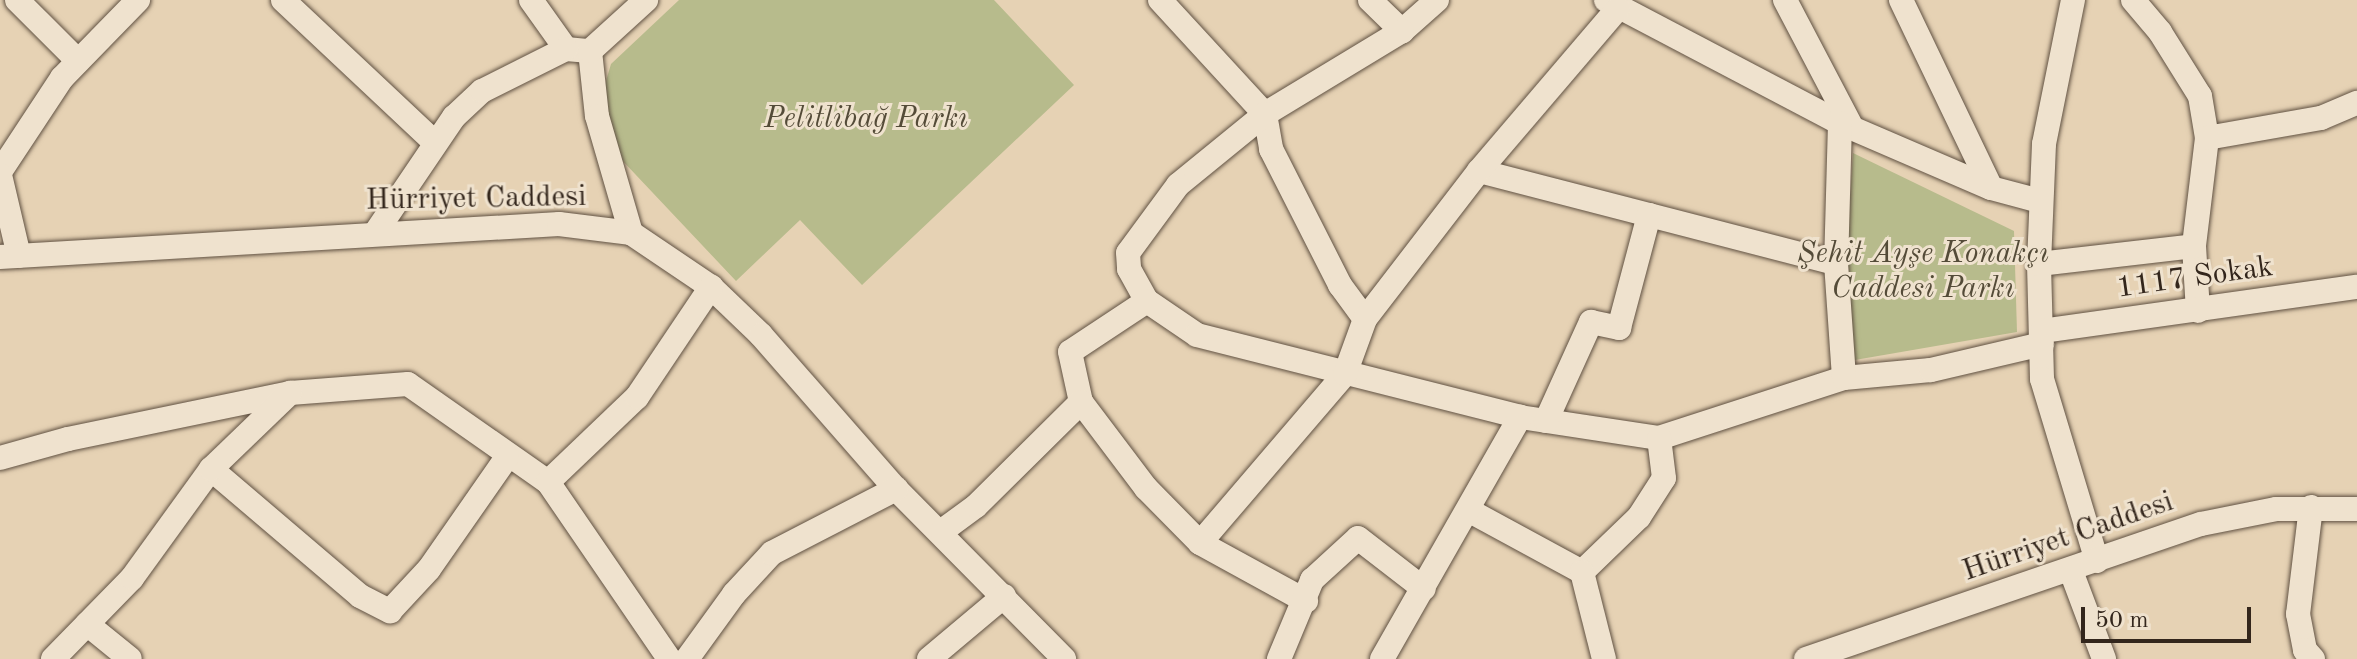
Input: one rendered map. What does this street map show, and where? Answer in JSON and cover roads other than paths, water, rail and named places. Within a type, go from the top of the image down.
[{"type":"street","points":[[9,257],[0,173],[26,126],[78,61],[138,0]]},
{"type":"street","points":[[283,0],[433,141]]},
{"type":"street","points":[[531,0],[578,50],[631,233]]},
{"type":"street","points":[[376,232],[433,141],[482,91],[578,50],[646,0]]},
{"type":"street","points":[[1160,0],[1265,114],[1278,163],[1340,285],[1365,319]]},
{"type":"street","points":[[1370,0],[1402,31]]},
{"type":"street","points":[[1437,0],[1402,31],[1265,114],[1178,185],[1128,253],[1129,269],[1147,301],[1197,335],[1520,417],[1659,438],[1664,478],[1639,517],[1582,572]]},
{"type":"street","points":[[1785,0],[1845,124],[1836,263],[1844,378]]},
{"type":"street","points":[[1901,0],[1991,188]]},
{"type":"street","points":[[2073,0],[2044,144],[2039,264],[2042,379],[2097,561]]},
{"type":"street","points":[[2133,0],[2160,32],[2200,96],[2207,138],[2194,246],[2198,311]]},
{"type":"street","points":[[1200,543],[1345,374],[1365,319],[1612,4],[1845,124],[1991,188],[2040,201]]},
{"type":"street","points":[[12,6],[78,61]]},
{"type":"street","points":[[2207,138],[2321,118],[2357,103]]},
{"type":"street","points":[[1479,171],[1836,263]]},
{"type":"street","points":[[1546,421],[1591,322],[1619,328],[1649,215]]},
{"type":"street","name":"Hürriyet Caddesi","points":[[9,257],[376,232],[559,224],[631,233],[711,287],[761,335],[896,489],[942,531],[1064,659]]},
{"type":"street","points":[[2039,264],[2194,246]]},
{"type":"street","points":[[548,482],[637,397],[711,287]]},
{"type":"street","name":"1117 Sokak","points":[[1659,438],[1844,378],[1931,370],[2042,338],[2357,287]]},
{"type":"street","points":[[1147,301],[1070,352],[1081,402],[1146,488],[1200,543],[1306,601]]},
{"type":"street","points":[[0,458],[68,439],[290,393],[408,384],[507,457],[548,482],[669,659]]},
{"type":"street","points":[[53,659],[132,578],[211,469],[290,393]]},
{"type":"street","points":[[942,531],[976,506],[1081,402]]},
{"type":"street","points":[[1382,659],[1520,417]]},
{"type":"street","points":[[211,469],[360,596],[390,611],[429,569],[507,457]]},
{"type":"street","points":[[687,659],[772,553],[896,489]]},
{"type":"street","points":[[2311,507],[2298,614],[2305,650],[2313,659]]},
{"type":"street","name":"Hürriyet Caddesi","points":[[1806,659],[2071,571],[2201,524],[2311,507],[2357,509]]},
{"type":"street","points":[[1468,510],[1582,572],[1604,659]]},
{"type":"street","points":[[1279,659],[1306,601],[1312,580],[1358,538],[1424,589]]},
{"type":"street","points":[[2071,571],[2104,659]]},
{"type":"street","points":[[929,659],[1004,596]]},
{"type":"street","points":[[87,624],[130,659]]},
{"type":"park label","name":"Pelitlibağ Parkı","points":[[866,119]]},
{"type":"park label","name":"Şehit Ayşe Konakçı Caddesi Parkı","points":[[1923,271]]}]
